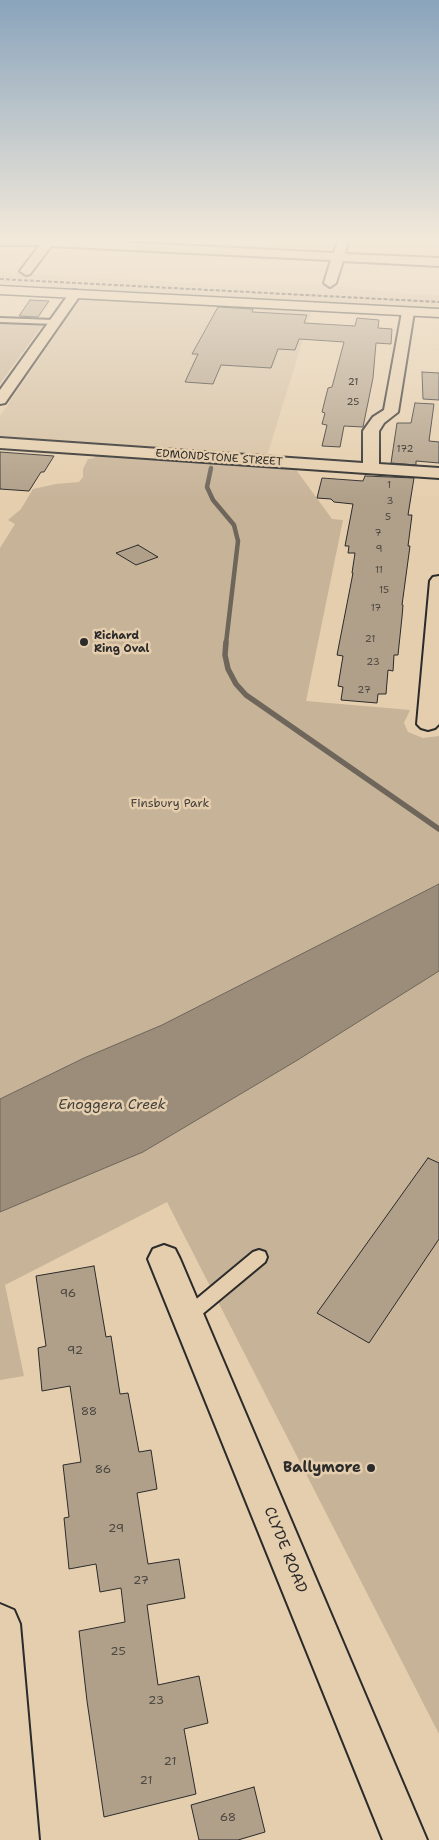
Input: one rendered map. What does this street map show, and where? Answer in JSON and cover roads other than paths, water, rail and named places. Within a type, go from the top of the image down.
[{"type":"street","points":[[0,400],[51,327]]},
{"type":"street","points":[[371,467],[371,431],[378,420],[391,412],[405,327]]},
{"type":"street","name":"EDMONDSTONE STREET","points":[[0,443],[439,473]]},
{"type":"street","points":[[428,724],[439,580]]},
{"type":"street","name":"CLYDE ROAD","points":[[164,1259],[405,1840]]},
{"type":"street","points":[[0,1624],[17,1840]]},
{"type":"lane","points":[[188,1316],[259,1257]]},
{"type":"water","name":"Enoggera Creek","points":[[439,884],[439,971],[296,1061],[143,1152],[0,1212],[0,1099],[84,1058],[162,1025]]},
{"type":"waterway","points":[[211,468],[207,487],[213,500],[234,525],[238,541],[226,643]]},
{"type":"waterway","points":[[226,642],[225,655],[228,669],[236,684],[246,695],[439,829]]},
{"type":"place","name":"Richard Ring Oval","points":[[84,642]]},
{"type":"place","name":"Ballymore","points":[[371,1468]]},
{"type":"park label","name":"Finsbury Park","points":[[170,804]]}]
